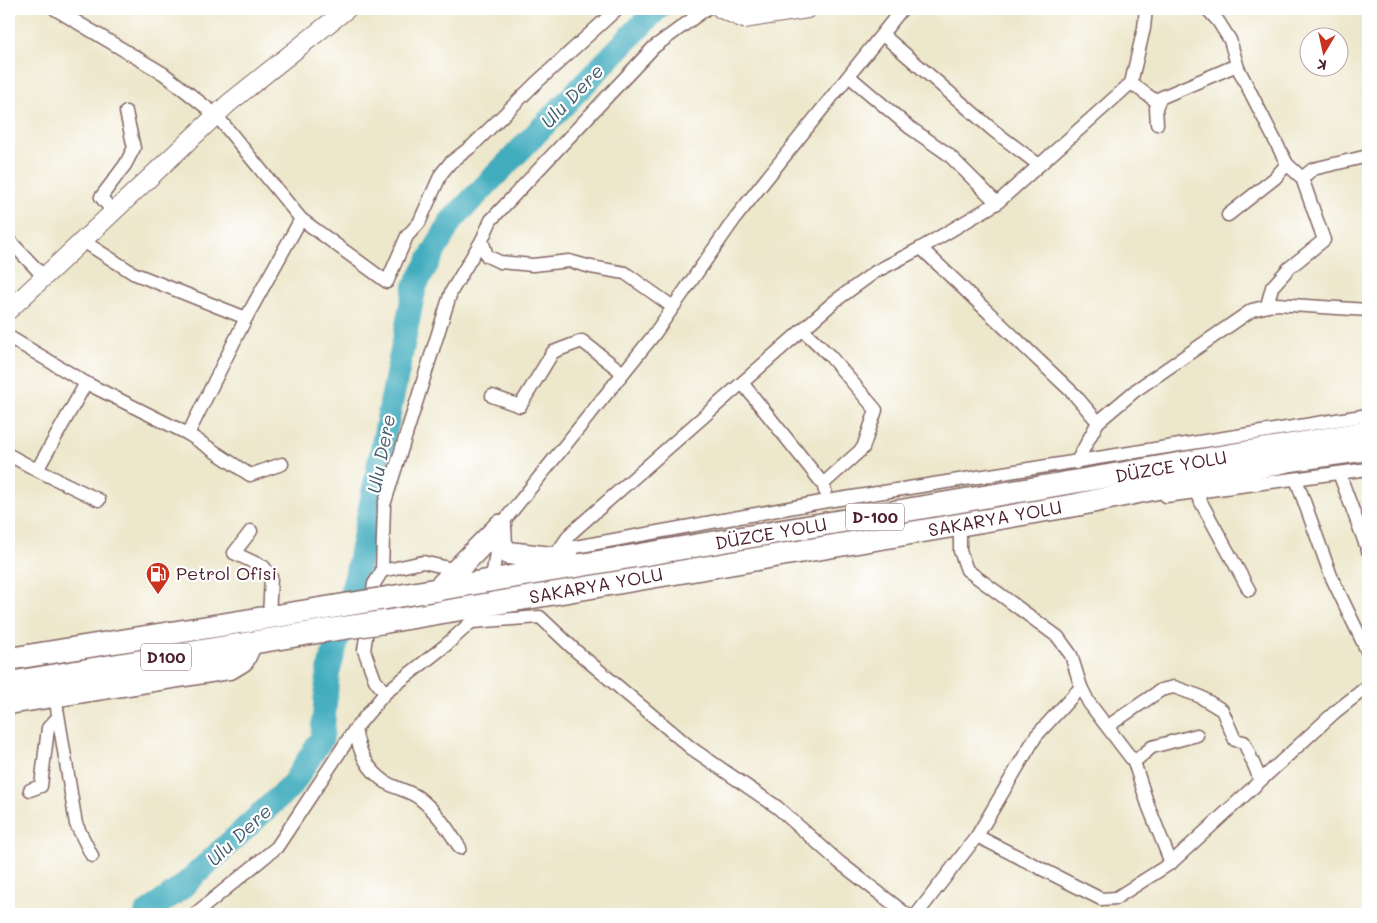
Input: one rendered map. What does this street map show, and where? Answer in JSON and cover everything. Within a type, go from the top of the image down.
[{"type":"highway","name":"DÜZCE YOLU","points":[[381,599],[491,581],[549,560],[603,563],[1368,432]]},
{"type":"highway","name":"SAKARYA YOLU","points":[[384,622],[1076,505],[1291,460],[1368,449]]},
{"type":"highway","points":[[500,526],[501,545],[508,554],[549,560]]},
{"type":"highway","points":[[437,590],[500,526]]},
{"type":"highway","name":"D100","points":[[9,659],[381,599]]},
{"type":"highway","name":"D100","points":[[9,683],[384,622]]},
{"type":"highway","points":[[9,703],[56,706],[230,668],[243,660],[251,643]]},
{"type":"main road","points":[[9,310],[216,115],[347,9]]},
{"type":"main road","points":[[721,9],[744,19],[807,9]]},
{"type":"street","points":[[55,9],[164,74],[216,115],[301,219],[387,282],[407,236],[419,223],[442,174],[450,163],[472,146],[535,84],[617,9]]},
{"type":"street","points":[[385,694],[375,680],[364,650],[374,584],[382,571],[384,505],[452,292],[482,240],[491,220],[654,47],[706,9]]},
{"type":"street","points":[[195,914],[277,847],[355,729],[385,694],[492,604],[491,581],[500,526],[623,373],[673,307],[736,217],[850,77],[902,9]]},
{"type":"street","points":[[549,560],[570,534],[743,384],[835,301],[875,272],[921,248],[997,203],[1132,82],[1144,28],[1146,9]]},
{"type":"street","points":[[1207,9],[1218,21],[1230,40],[1237,65],[1287,164],[1302,178],[1324,240],[1289,268],[1272,287],[1267,306]]},
{"type":"street","points":[[883,35],[994,131],[1039,165]]},
{"type":"street","points":[[1157,124],[1157,102],[1160,98],[1237,65]]},
{"type":"street","points":[[850,77],[908,127],[948,154],[997,203]]},
{"type":"street","points":[[1132,82],[1157,102]]},
{"type":"street","points":[[113,212],[101,196],[126,165],[134,148],[126,112]]},
{"type":"street","points":[[1302,178],[1313,169],[1368,156]]},
{"type":"street","points":[[1228,215],[1275,178],[1287,164]]},
{"type":"street","points":[[188,434],[246,318],[301,219]]},
{"type":"street","points":[[9,240],[44,277]]},
{"type":"street","points":[[482,240],[487,256],[500,262],[533,265],[569,261],[591,268],[625,273],[673,307]]},
{"type":"street","points":[[83,241],[133,273],[246,318]]},
{"type":"street","points":[[921,248],[1074,394],[1098,422]]},
{"type":"street","points":[[1076,463],[1098,422],[1136,390],[1252,310],[1276,304],[1368,310]]},
{"type":"street","points":[[803,330],[830,356],[876,410],[863,448],[823,484]]},
{"type":"street","points":[[9,337],[86,383],[188,434],[250,475],[282,464]]},
{"type":"street","points":[[492,396],[520,406],[553,352],[582,341],[623,373]]},
{"type":"street","points":[[37,470],[86,383]]},
{"type":"street","points":[[743,384],[823,484],[827,501]]},
{"type":"street","points":[[549,560],[827,501],[1076,463],[1368,414]]},
{"type":"street","points":[[9,454],[37,470],[99,500]]},
{"type":"street","points":[[1076,505],[1196,493],[1368,469]]},
{"type":"street","points":[[1339,473],[1368,551]]},
{"type":"street","points":[[1296,479],[1330,576],[1368,653]]},
{"type":"street","points":[[1196,493],[1249,590]]},
{"type":"street","points":[[960,525],[960,551],[967,570],[1058,637],[1071,655],[1081,687],[1089,703],[1134,762],[1148,805],[1171,863]]},
{"type":"street","points":[[251,531],[234,553],[264,566],[271,577],[269,617]]},
{"type":"street","points":[[382,571],[423,562],[457,570]]},
{"type":"street","points":[[472,622],[540,617],[576,651],[691,748],[777,807],[839,862],[906,914]]},
{"type":"street","points":[[977,836],[1101,899],[1116,898],[1171,863],[1260,779],[1335,712],[1368,686]]},
{"type":"street","points":[[917,914],[977,836],[1036,736],[1081,687]]},
{"type":"street","points":[[1108,726],[1161,690],[1174,688],[1199,696],[1222,710],[1235,740],[1244,742],[1260,779]]},
{"type":"street","points":[[30,790],[41,786],[48,728],[56,706]]},
{"type":"street","points":[[56,706],[76,824],[92,856]]},
{"type":"street","points":[[355,729],[359,751],[369,768],[387,783],[417,796],[441,818],[460,848]]},
{"type":"street","points":[[1134,762],[1152,747],[1197,735]]},
{"type":"waterway","name":"Ulu Dere","points":[[146,914],[181,888],[292,785],[322,738],[328,672],[356,577],[415,286],[451,221],[657,9]]},
{"type":"place","name":"Petrol Ofisi","points":[[158,595]]}]
